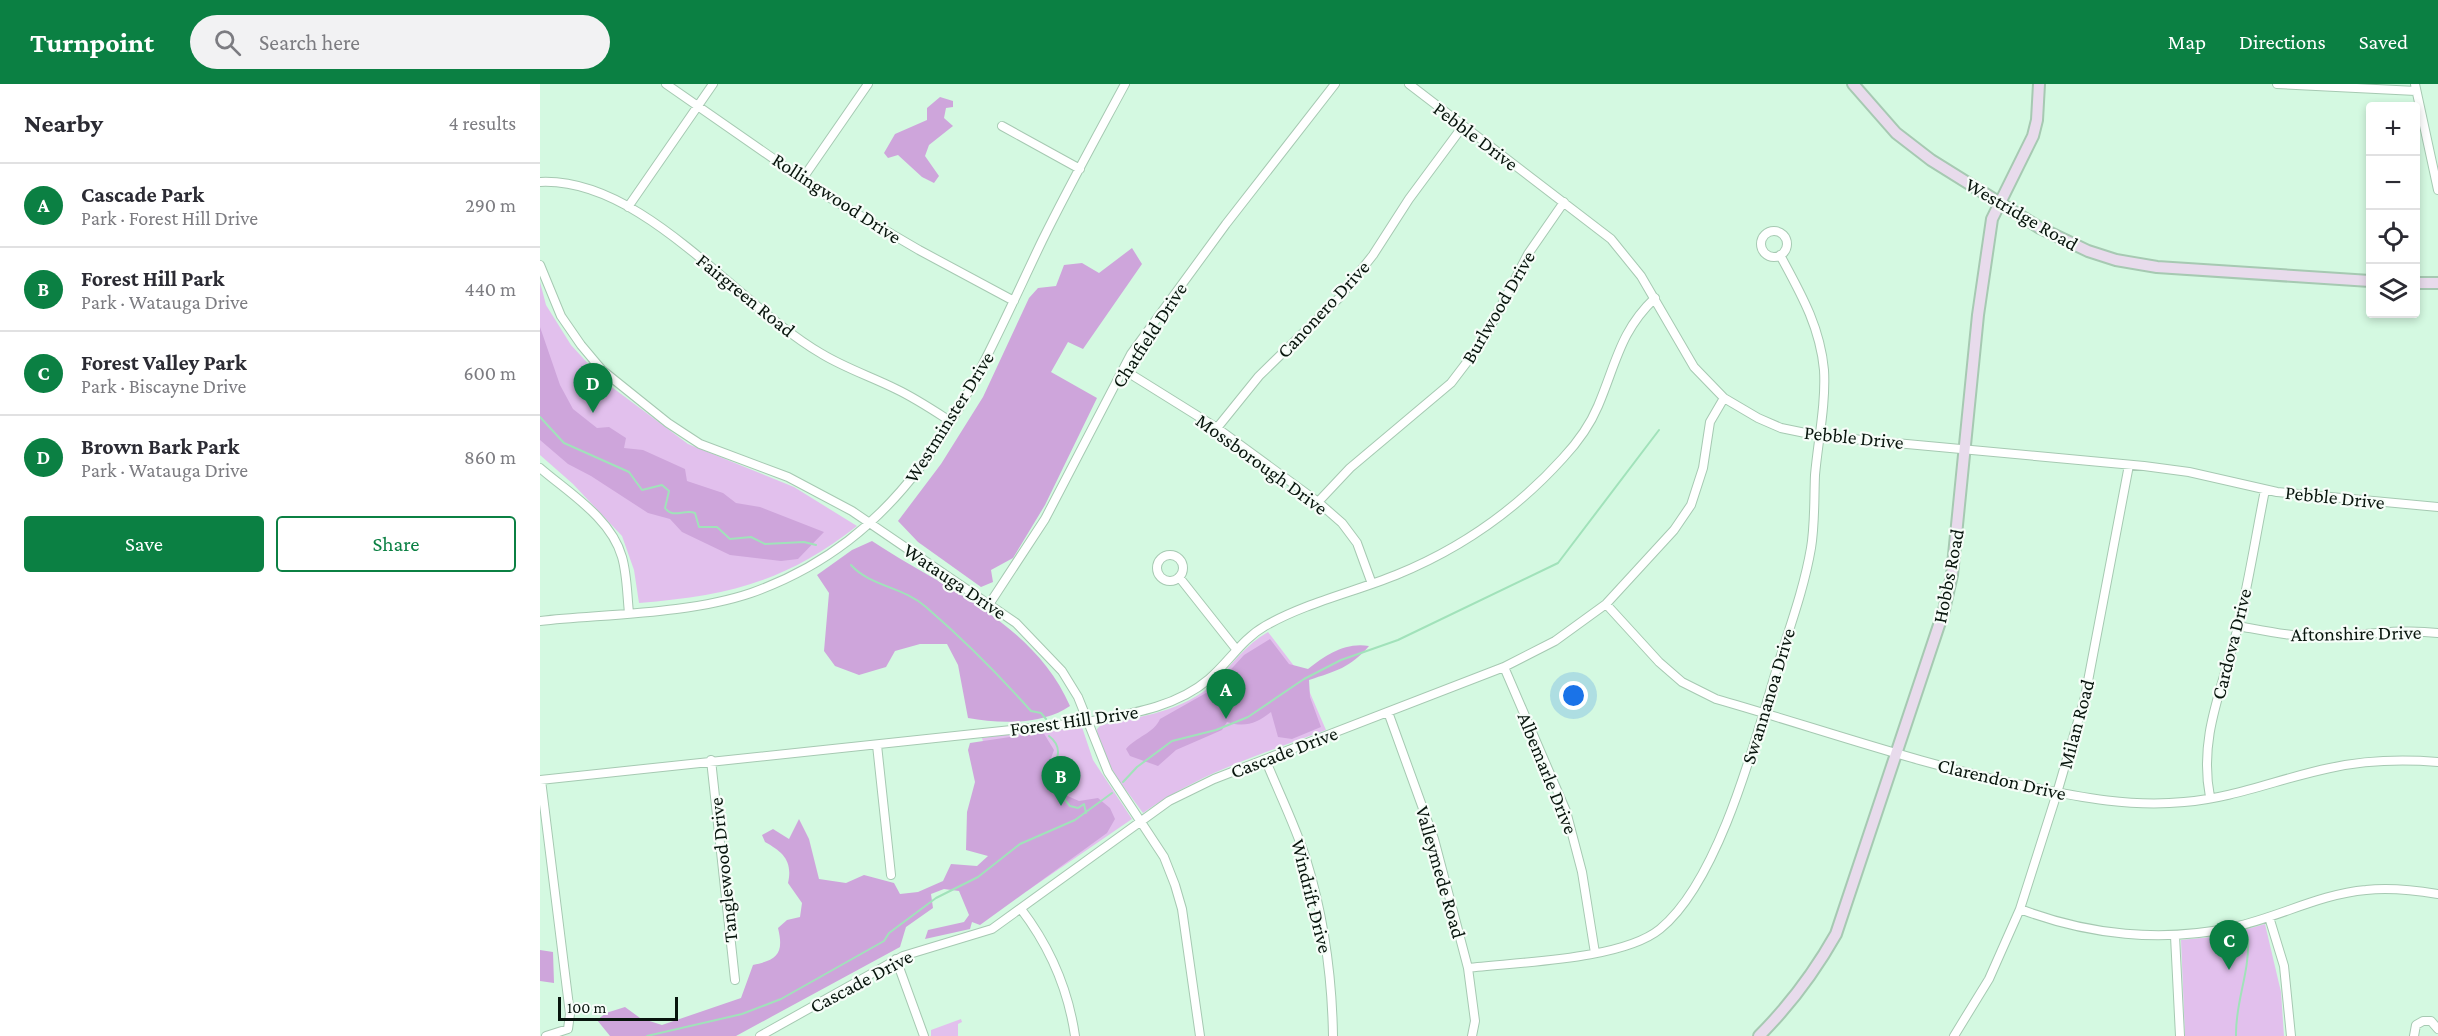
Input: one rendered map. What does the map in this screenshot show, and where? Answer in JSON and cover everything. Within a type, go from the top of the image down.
[{"type":"street","name":"Rollingwood Drive","points":[[666,84],[803,178],[919,250],[1014,301]]},
{"type":"street","points":[[628,207],[713,84]]},
{"type":"street","points":[[803,178],[868,84]]},
{"type":"street","name":"Westminster Drive","points":[[540,621],[711,602],[748,594],[787,579],[823,560],[871,523],[909,483],[951,422],[987,359],[1080,169],[1125,84]]},
{"type":"street","name":"Chatfield Drive","points":[[990,603],[1045,519],[1131,354],[1226,224],[1335,84]]},
{"type":"street","name":"Pebble Drive","points":[[1409,84],[1611,239],[1627,256],[1694,367],[1724,398],[1758,418],[1781,428],[1820,436],[2189,472],[2265,490],[2438,507]]},
{"type":"street","name":"Westridge Road","points":[[1852,84],[1906,141],[1999,203],[2056,237],[2116,260],[2157,267],[2366,281]]},
{"type":"street","name":"Hobbs Road","points":[[1759,1036],[1790,1004],[1819,964],[1836,934],[1944,610],[1952,576],[1979,305],[1992,219],[2033,136],[2037,120],[2039,84]]},
{"type":"street","points":[[2277,84],[2416,88],[2438,190]]},
{"type":"street","points":[[1002,126],[1080,169]]},
{"type":"street","name":"Canonero Drive","points":[[1217,428],[1259,376],[1339,298],[1373,255],[1409,199],[1462,126]]},
{"type":"street","name":"Fairgreen Road","points":[[540,182],[583,186],[609,195],[691,250],[772,319],[822,354],[899,390],[951,422]]},
{"type":"street","name":"Burlwood Drive","points":[[1318,502],[1350,468],[1451,383],[1483,341],[1528,254],[1564,202]]},
{"type":"street","name":"Swannanoa Drive","points":[[1468,968],[1622,947],[1658,931],[1675,916],[1692,894],[1738,792],[1805,576],[1811,547],[1820,436],[1824,372],[1820,343],[1805,300],[1780,255]]},
{"type":"street","name":"Watauga Drive","points":[[540,265],[561,316],[581,345],[602,370],[668,423],[700,444],[788,477],[871,523],[990,603],[1032,637],[1062,671],[1078,697],[1086,722],[1108,772],[1164,857],[1182,909],[1200,1036]]},
{"type":"street","points":[[2420,283],[2438,283]]},
{"type":"street","name":"Forest Hill Drive","points":[[541,780],[711,760],[877,745],[1086,722],[1131,714],[1180,697],[1209,679],[1236,649],[1266,625],[1434,558],[1474,535],[1516,504],[1546,476],[1583,433],[1597,409],[1628,329],[1654,298]]},
{"type":"street","name":"Mossborough Drive","points":[[1124,370],[1217,428],[1318,502],[1342,523],[1357,543],[1372,584]]},
{"type":"street","name":"Cascade Drive","points":[[760,1036],[896,959],[919,950],[993,929],[1169,801],[1214,779],[1266,761],[1504,667],[1555,641],[1606,604],[1661,546],[1691,505],[1699,486],[1710,422],[1724,398]]},
{"type":"street","name":"Milan Road","points":[[1954,1036],[1989,979],[2020,909],[2057,793],[2085,697],[2129,465]]},
{"type":"street","points":[[542,474],[599,519],[615,539],[622,557],[629,612]]},
{"type":"street","name":"Cardova Drive","points":[[2210,797],[2205,772],[2206,739],[2238,626],[2265,490]]},
{"type":"street","points":[[1179,578],[1236,649]]},
{"type":"street","name":"Clarendon Drive","points":[[1606,604],[1635,638],[1682,682],[1716,699],[1966,774],[2057,793],[2110,802],[2185,802],[2226,796],[2328,768],[2369,761],[2438,762]]},
{"type":"street","name":"Aftonshire Drive","points":[[2238,626],[2286,635],[2321,637],[2379,631],[2438,633]]},
{"type":"street","name":"Albemarle Drive","points":[[1504,667],[1566,811],[1582,872],[1595,952]]},
{"type":"street","name":"Valleymede Road","points":[[1388,712],[1434,839],[1468,968],[1474,1012],[1472,1036]]},
{"type":"street","points":[[877,745],[891,875]]},
{"type":"street","name":"Tanglewood Drive","points":[[711,760],[735,980]]},
{"type":"street","name":"Windrift Drive","points":[[1266,761],[1295,831],[1316,894],[1329,968],[1333,1036]]},
{"type":"street","points":[[541,780],[570,1014],[567,1029],[546,1036]]},
{"type":"street","points":[[2020,909],[2080,927],[2175,936],[2236,927],[2335,895],[2365,890],[2395,888],[2438,894]]},
{"type":"street","points":[[1021,909],[1038,931],[1064,986],[1075,1036]]},
{"type":"street","points":[[2269,916],[2283,966],[2291,1036]]},
{"type":"street","points":[[2175,936],[2180,1036]]},
{"type":"street","points":[[896,959],[924,1036]]},
{"type":"street","points":[[2414,1036],[2416,1025],[2423,1021],[2431,1021],[2438,1029]]},
{"type":"shaded area","points":[[940,97],[953,101],[953,107],[946,108],[944,118],[953,126],[929,145],[925,156],[939,176],[934,183],[922,177],[898,155],[888,158],[884,153],[895,134],[927,120],[927,108]]},
{"type":"shaded area","points":[[1132,248],[1142,264],[1083,349],[1068,342],[1051,372],[1097,398],[1045,505],[1013,558],[991,570],[993,582],[981,587],[918,542],[898,521],[941,464],[983,397],[1029,298],[1038,288],[1056,286],[1064,265],[1082,263],[1099,273]]},
{"type":"shaded area","points":[[540,282],[546,305],[571,345],[605,382],[688,444],[794,487],[857,526],[805,561],[754,583],[700,596],[639,603],[634,570],[622,536],[573,484],[540,455]]},
{"type":"shaded area","points":[[540,327],[560,385],[573,409],[597,428],[609,427],[626,438],[624,448],[643,450],[685,469],[687,481],[723,493],[736,503],[760,507],[824,532],[798,559],[781,561],[730,555],[682,532],[670,519],[648,513],[568,464],[540,440]]},
{"type":"shaded area","points":[[872,541],[956,592],[1010,629],[1033,651],[1054,677],[1070,706],[1047,717],[1034,720],[1007,722],[968,718],[958,665],[947,644],[920,644],[895,651],[886,667],[859,675],[835,666],[824,651],[829,593],[817,575],[852,550]]},
{"type":"shaded area","points":[[1268,632],[1304,679],[1326,730],[1209,775],[1143,813],[1108,762],[1097,729],[1101,725],[1161,712],[1202,693],[1246,649]]},
{"type":"shaded area","points":[[1270,639],[1289,664],[1308,669],[1344,648],[1369,646],[1349,664],[1309,680],[1310,697],[1321,727],[1292,739],[1278,737],[1271,712],[1250,723],[1240,725],[1227,722],[1222,730],[1176,750],[1158,766],[1130,756],[1126,749],[1154,728],[1160,719],[1213,689],[1244,655]]},
{"type":"shaded area","points":[[1081,724],[1093,760],[1132,819],[1027,891],[982,738]]},
{"type":"shaded area","points":[[1043,732],[1054,750],[1045,775],[1047,787],[1079,801],[1098,798],[1110,808],[1115,819],[1107,833],[980,925],[972,922],[970,929],[925,939],[928,930],[964,922],[969,915],[959,891],[944,889],[931,894],[933,908],[906,927],[900,947],[736,1036],[610,1036],[597,1020],[606,1013],[625,1007],[640,1018],[662,1025],[741,998],[753,965],[768,961],[777,954],[780,944],[778,928],[787,920],[800,917],[802,903],[788,883],[788,863],[782,854],[765,842],[762,835],[773,829],[789,839],[799,819],[809,839],[819,879],[846,883],[864,875],[894,883],[900,894],[918,892],[943,881],[951,864],[977,866],[988,856],[966,850],[967,812],[975,782],[968,750],[970,743]]},
{"type":"shaded area","points":[[2265,924],[2281,992],[2284,1036],[2185,1036],[2181,940],[2222,936]]},
{"type":"shaded area","points":[[540,950],[553,952],[554,983],[540,981]]},
{"type":"shaded area","points":[[961,1019],[962,1022],[958,1024],[958,1036],[931,1036],[931,1030]]},
{"type":"waterway","points":[[540,417],[564,443],[629,472],[642,490],[662,485],[669,491],[665,508],[672,513],[695,513],[699,527],[717,527],[730,539],[751,537],[765,544],[804,542],[816,545]]},
{"type":"waterway","points":[[1123,782],[1137,767],[1172,741],[1216,730],[1248,717],[1304,679],[1341,660],[1398,640],[1558,563],[1659,430]]},
{"type":"waterway","points":[[851,565],[868,578],[907,595],[926,607],[954,632],[1031,711],[1041,713],[1046,719]]},
{"type":"waterway","points":[[1049,736],[1058,751],[1056,762],[1048,779],[1053,787],[1064,789],[1065,800],[1070,806],[1078,808],[1084,804],[1086,813]]},
{"type":"waterway","points":[[647,1036],[742,1014],[781,999],[884,941],[889,933],[936,898],[978,877],[1020,844],[1075,820],[1112,793]]},
{"type":"waterway","points":[[2236,1036],[2236,1023],[2247,963],[2248,938]]},
{"type":"place","name":"Brown Bark Park","points":[[593,413]]},
{"type":"place","name":"Cascade Park","points":[[1226,719]]},
{"type":"place","name":"Forest Hill Park","points":[[1061,806]]},
{"type":"place","name":"Forest Valley Park","points":[[2229,970]]}]
